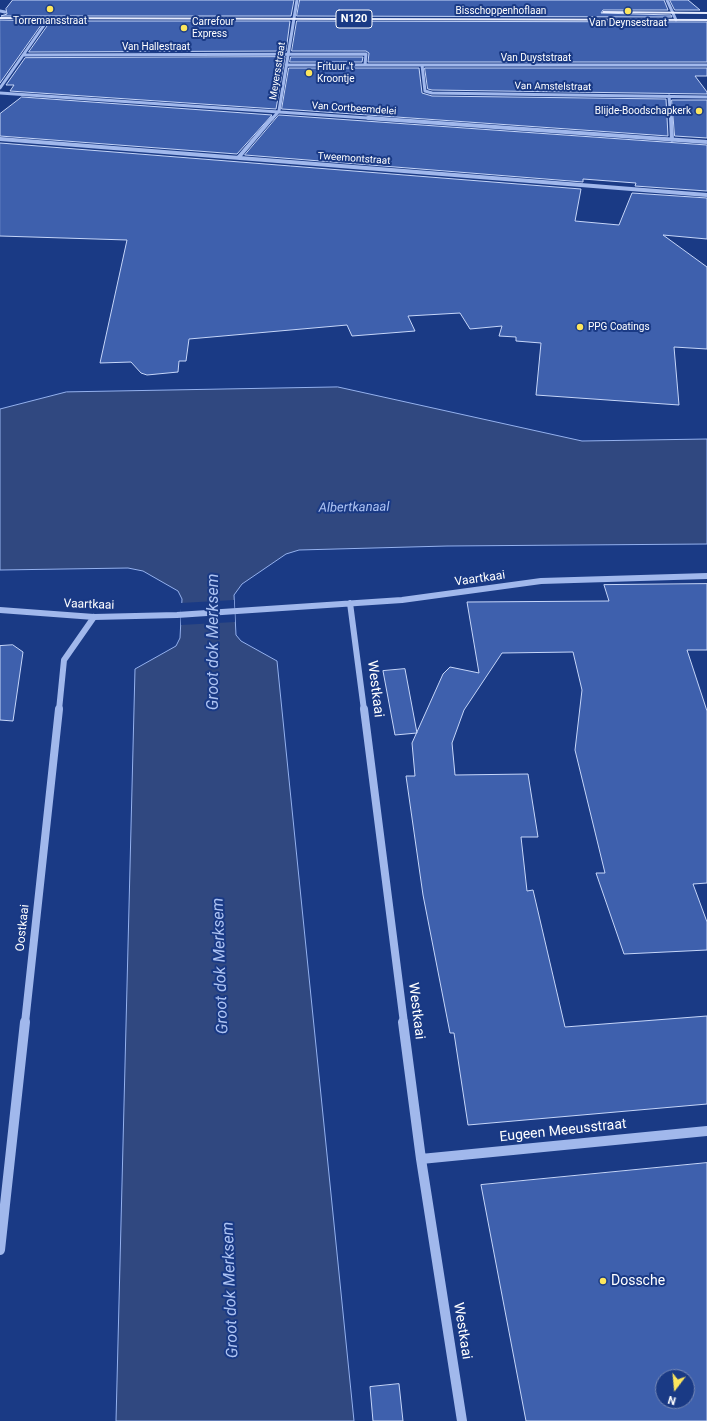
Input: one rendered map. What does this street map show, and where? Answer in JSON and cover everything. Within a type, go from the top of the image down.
[{"type":"main road","points":[[2,12],[12,12]]},
{"type":"main road","points":[[290,12],[302,12]]},
{"type":"main road","points":[[594,12],[707,13]]},
{"type":"main road","name":"Bisschoppenhoflaan","points":[[0,18],[707,20]]},
{"type":"street","points":[[294,18],[297,0]]},
{"type":"street","points":[[667,0],[676,20]]},
{"type":"street","points":[[0,88],[49,18]]},
{"type":"street","name":"Meyersstraat","points":[[238,158],[279,111],[294,18]]},
{"type":"street","points":[[288,55],[366,54],[365,65]]},
{"type":"street","name":"Van Hallestraat","points":[[24,55],[288,55]]},
{"type":"street","name":"Van Duyststraat","points":[[286,65],[707,65]]},
{"type":"street","name":"Van Amstelstraat","points":[[422,65],[425,91],[432,93],[670,96],[707,98]]},
{"type":"street","name":"Van Cortbeemdelei","points":[[0,93],[279,111],[707,142]]},
{"type":"street","points":[[670,96],[672,140]]},
{"type":"street","name":"Tweemontstraat","points":[[0,140],[707,195]]},
{"type":"street","name":"Vaartkaai","points":[[0,610],[94,617],[177,615],[402,600],[541,581],[707,576]]},
{"type":"street","name":"Westkaai","points":[[350,603],[421,1159],[462,1421]]},
{"type":"street","name":"Oostkaai","points":[[0,1250],[3,1187],[64,660],[94,617]]},
{"type":"street","name":"Eugeen Meeusstraat","points":[[421,1159],[707,1131]]},
{"type":"water","points":[[338,387],[582,441],[707,439],[707,544],[447,546],[299,550],[286,554],[242,584],[234,595],[236,635],[241,641],[277,661],[354,1421],[116,1421],[135,669],[176,646],[180,638],[182,599],[178,591],[143,571],[128,568],[0,570],[0,409],[66,392]]},
{"type":"pier","points":[[234,600],[235,622],[181,625],[181,603]]},
{"type":"building","points":[[13,0],[294,0],[291,16],[1,16],[7,14],[6,9]]},
{"type":"building","points":[[300,0],[664,0],[668,10],[603,10],[601,13],[671,15],[672,17],[297,16]]},
{"type":"building","points":[[670,0],[688,0],[700,10],[675,10]]},
{"type":"building","points":[[0,20],[44,21],[0,83]]},
{"type":"building","points":[[51,21],[290,21],[286,51],[29,52]]},
{"type":"building","points":[[297,21],[707,22],[707,62],[368,62],[369,53],[366,51],[292,51]]},
{"type":"building","points":[[285,57],[276,109],[10,91],[14,85],[6,85],[25,58]]},
{"type":"building","points":[[291,57],[363,57],[362,62],[290,62]]},
{"type":"building","points":[[289,68],[419,68],[422,93],[432,96],[666,99],[668,136],[282,109]]},
{"type":"building","points":[[425,68],[707,68],[707,76],[695,76],[707,94],[432,90],[428,89]]},
{"type":"building","points":[[22,97],[272,115],[237,154],[0,136],[0,114]]},
{"type":"building","points":[[672,100],[707,100],[707,138],[675,136]]},
{"type":"building","points":[[279,115],[707,145],[707,191],[635,186],[636,183],[583,179],[583,182],[245,155]]},
{"type":"building","points":[[0,143],[581,189],[575,221],[619,225],[632,193],[707,198],[707,239],[663,235],[707,267],[707,349],[674,347],[679,405],[536,395],[541,343],[516,341],[516,337],[499,336],[502,326],[470,329],[460,313],[408,316],[415,331],[352,336],[347,325],[189,339],[186,361],[179,361],[178,372],[147,375],[141,373],[131,362],[100,363],[127,240],[0,236]]},
{"type":"building","points":[[707,584],[707,650],[687,650],[707,711],[707,883],[693,884],[707,922],[707,950],[624,954],[596,873],[605,873],[575,750],[582,690],[573,652],[502,653],[464,710],[452,743],[455,775],[528,774],[538,837],[521,837],[527,891],[533,890],[565,1027],[707,1016],[707,1104],[468,1125],[454,1033],[450,1033],[423,895],[406,776],[415,776],[412,743],[443,674],[450,667],[479,673],[467,602],[609,601],[604,585]]},
{"type":"building","points":[[13,645],[23,652],[13,721],[0,720],[0,646]]},
{"type":"building","points":[[405,669],[417,733],[395,735],[383,671]]},
{"type":"building","name":"Dossche","points":[[707,1163],[707,1421],[526,1421],[481,1185]]},
{"type":"building","points":[[399,1384],[403,1421],[373,1421],[370,1387]]},
{"type":"place","name":"Torremansstraat","points":[[50,9]]},
{"type":"place","name":"Van Deynsestraat","points":[[628,11]]},
{"type":"place","name":"Carrefour Express","points":[[184,28]]},
{"type":"place","name":"Frituur 't Kroontje","points":[[309,73]]},
{"type":"place","name":"Blijde-Boodschapkerk","points":[[699,111]]},
{"type":"place","name":"PPG Coatings","points":[[580,327]]},
{"type":"place","name":"Dossche","points":[[603,1281]]},
{"type":"water label","name":"Albertkanaal","points":[[354,508]]},
{"type":"water label","name":"Groot dok Merksem","points":[[214,642]]},
{"type":"water label","name":"Groot dok Merksem","points":[[221,966]]},
{"type":"water label","name":"Groot dok Merksem","points":[[231,1290]]}]
